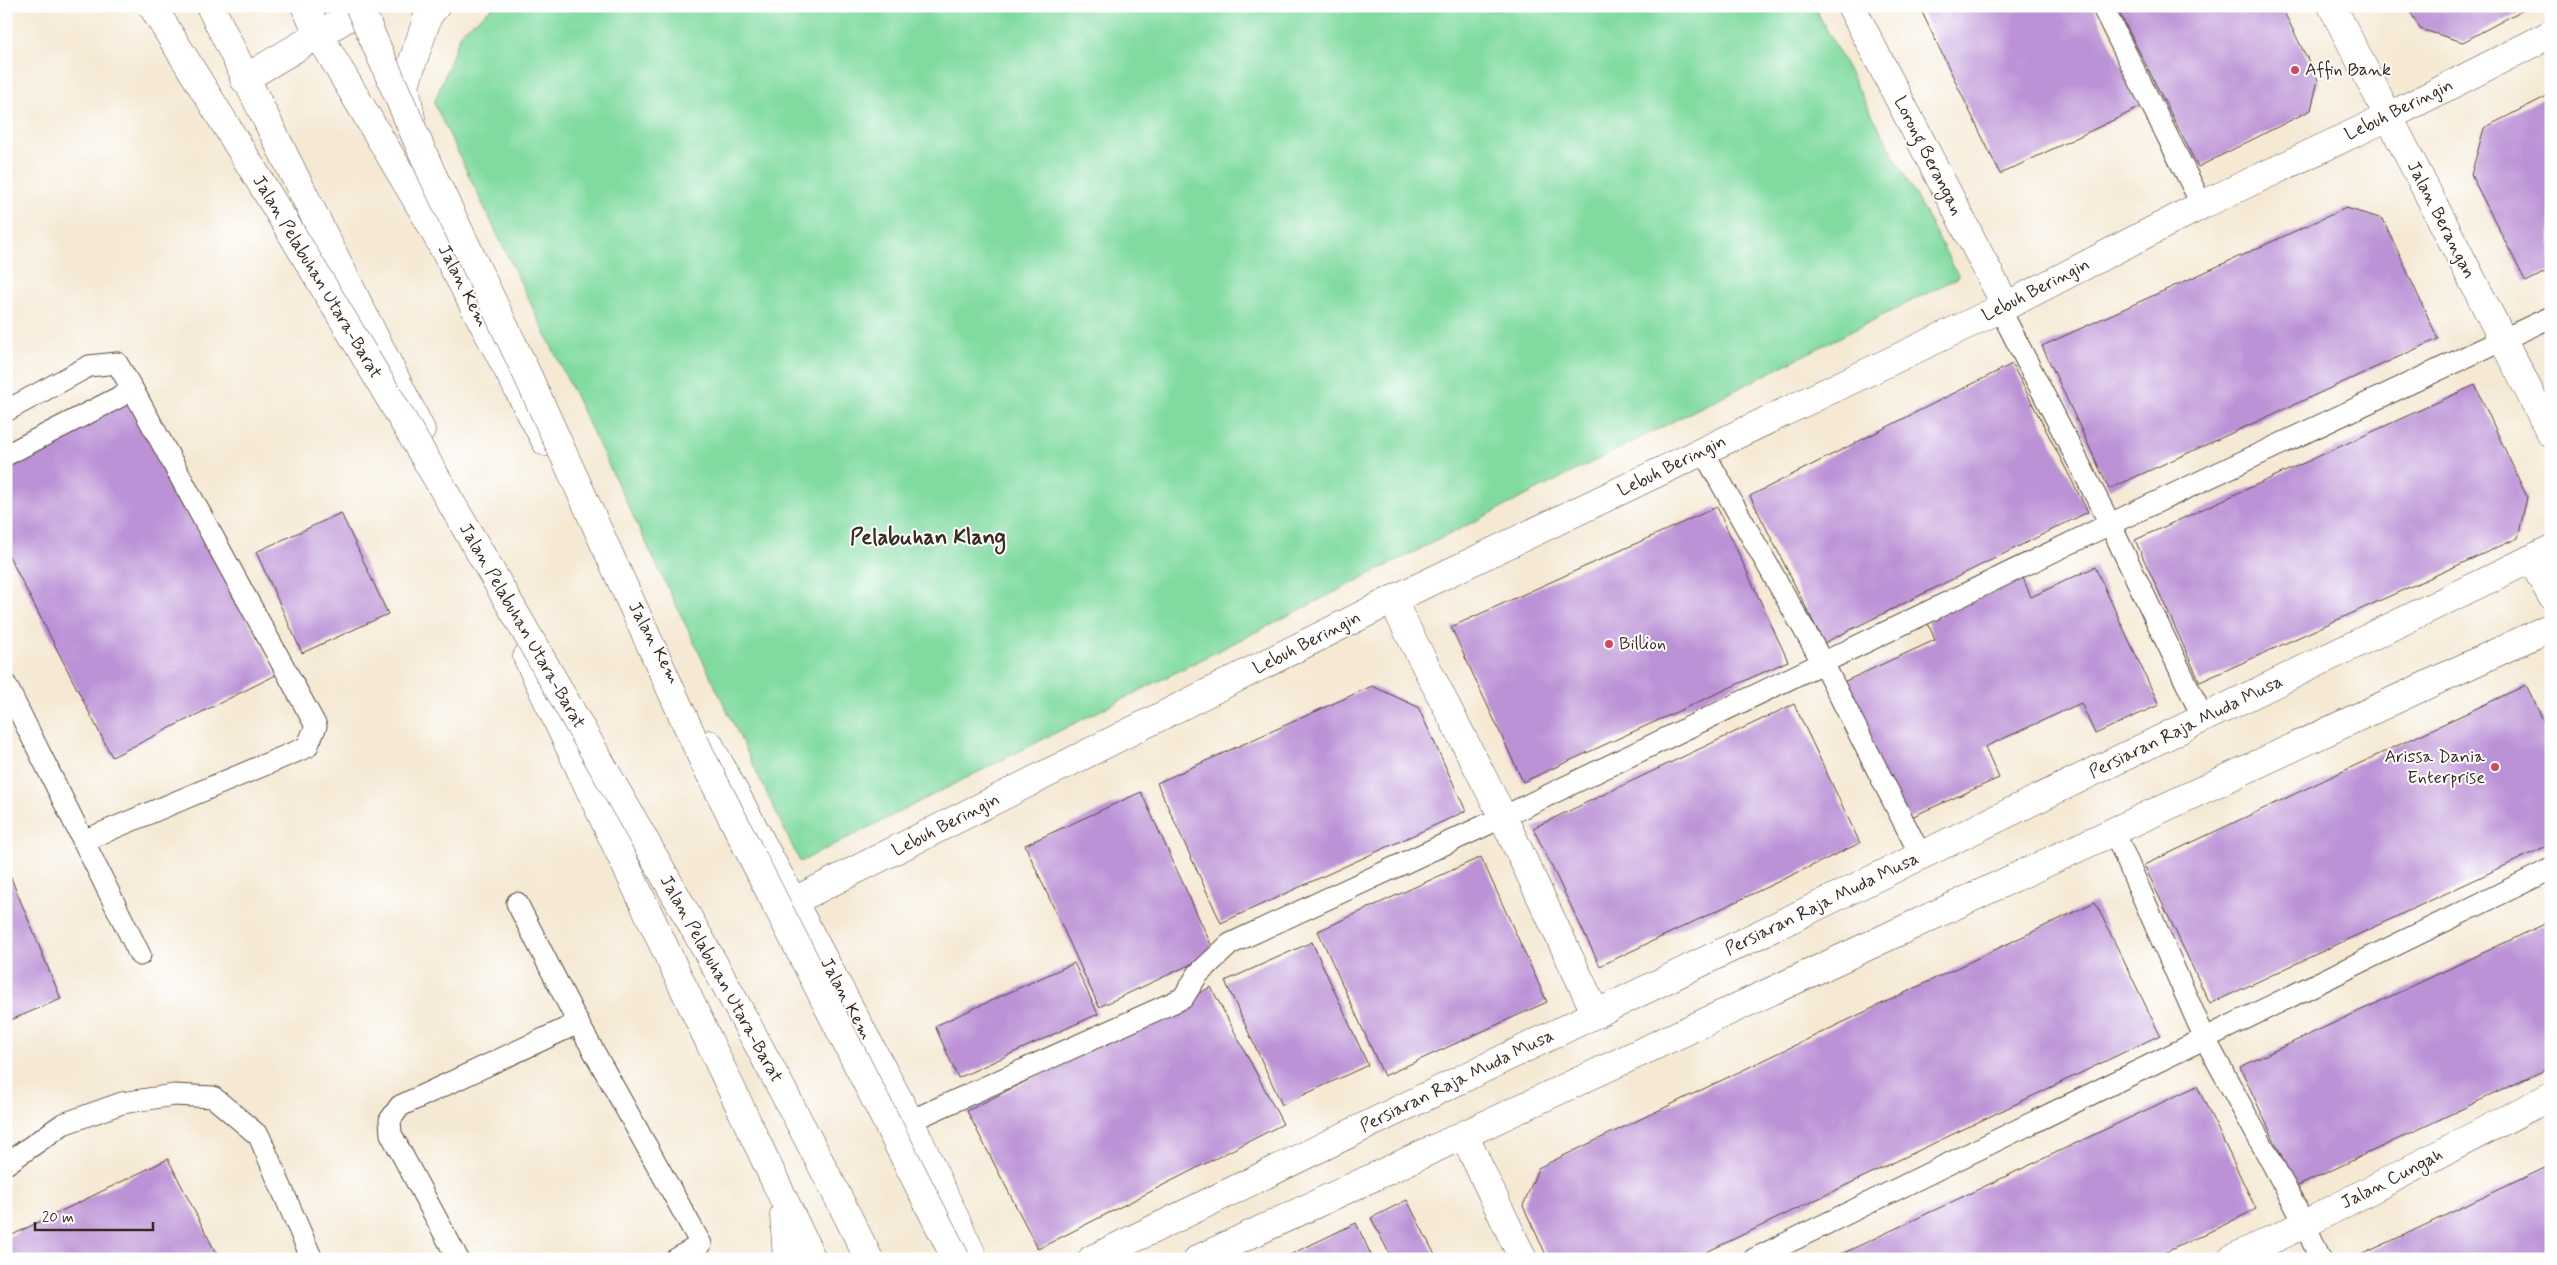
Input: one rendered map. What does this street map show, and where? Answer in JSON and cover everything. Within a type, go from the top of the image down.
[{"type":"main road","name":"Jalan Pelabuhan Utara-Barat","points":[[152,6],[250,163],[514,610],[690,918],[837,1193],[869,1259]]},
{"type":"main road","points":[[210,6],[244,79],[395,376],[812,1259]]},
{"type":"main road","name":"Jalan Kem","points":[[305,6],[319,35],[430,223],[489,338],[794,901],[910,1121],[974,1259]]},
{"type":"main road","points":[[359,6],[432,174],[526,372],[703,760],[956,1259]]},
{"type":"main road","points":[[244,79],[367,6]]},
{"type":"main road","points":[[430,223],[406,85],[428,16],[436,6]]},
{"type":"main road","name":"Lorong Berangan","points":[[1851,6],[2003,307]]},
{"type":"main road","name":"Jalan Berangan","points":[[2332,6],[2551,434]]},
{"type":"main road","name":"Lebuh Beringin","points":[[794,901],[1392,600],[2003,307],[2202,205],[2388,116],[2551,34]]},
{"type":"main road","points":[[2541,554],[2551,594]]},
{"type":"main road","name":"Persiaran Raja Muda Musa","points":[[1092,1259],[2541,554]]},
{"type":"main road","points":[[1392,600],[1503,817],[1596,1014]]},
{"type":"main road","points":[[1198,1259],[2551,627]]},
{"type":"main road","name":"Jalan Cungah","points":[[2231,1259],[2305,1224],[2551,1096]]},
{"type":"main road","points":[[1464,1134],[1523,1259]]},
{"type":"main road","points":[[781,1195],[787,1259]]},
{"type":"lane","points":[[2102,6],[2202,205]]},
{"type":"lane","points":[[2003,307],[2203,718]]},
{"type":"lane","points":[[910,1121],[1183,998],[1198,974],[1230,944],[1503,817],[2110,524],[2551,317]]},
{"type":"lane","points":[[6,411],[89,366],[117,363],[316,726],[307,747],[83,841]]},
{"type":"lane","points":[[6,455],[133,390]]},
{"type":"lane","points":[[1703,451],[1823,663],[1921,856]]},
{"type":"lane","points":[[6,685],[140,955]]},
{"type":"lane","points":[[2114,831],[2205,1039],[2305,1224],[2320,1259]]},
{"type":"lane","points":[[1754,1259],[2551,869]]},
{"type":"lane","points":[[517,903],[578,1023],[701,1244],[676,1259]]},
{"type":"lane","points":[[458,1259],[391,1134],[390,1120],[400,1106],[578,1023]]},
{"type":"lane","points":[[6,1164],[63,1124],[122,1103],[174,1095],[213,1097],[260,1136],[312,1259]]},
{"type":"green space","points":[[495,6],[1814,6],[1959,277],[800,862],[434,103],[462,31]]},
{"type":"building","points":[[1919,6],[2093,6],[2141,107],[2000,174]]},
{"type":"building","points":[[2116,6],[2281,6],[2318,80],[2311,110],[2198,167]]},
{"type":"building","points":[[2407,6],[2530,6],[2463,42],[2420,29]]},
{"type":"building","points":[[2551,94],[2551,269],[2526,282],[2471,175],[2484,128]]},
{"type":"building","points":[[2346,208],[2383,219],[2438,339],[2109,489],[2042,346]]},
{"type":"building","points":[[2012,364],[2088,512],[1824,643],[1750,496]]},
{"type":"building","points":[[2475,385],[2527,497],[2518,538],[2200,682],[2135,540]]},
{"type":"building","points":[[134,398],[276,675],[112,757],[6,550],[6,463]]},
{"type":"building","points":[[1717,507],[1788,661],[1523,782],[1451,627]]},
{"type":"building","points":[[341,513],[388,614],[302,653],[256,552]]},
{"type":"building","points":[[2095,567],[2159,705],[2095,734],[2081,703],[1985,747],[1999,778],[1902,821],[1839,684],[1935,640],[1927,621],[2023,578],[2031,597]]},
{"type":"building","points":[[2526,685],[2551,736],[2551,844],[2210,1004],[2144,865]]},
{"type":"building","points":[[1372,686],[1418,707],[1466,811],[1221,923],[1157,783]]},
{"type":"building","points":[[1794,704],[1860,843],[1600,966],[1533,828]]},
{"type":"building","points":[[1141,792],[1215,953],[1099,1007],[1025,845]]},
{"type":"building","points":[[1481,857],[1547,1002],[1384,1076],[1318,931]]},
{"type":"building","points":[[6,866],[61,999],[6,1022]]},
{"type":"building","points":[[2095,902],[2160,1035],[1692,1259],[1548,1259],[1523,1206],[1538,1168]]},
{"type":"building","points":[[2551,921],[2551,1067],[2296,1187],[2240,1067]]},
{"type":"building","points":[[1312,942],[1368,1065],[1282,1105],[1225,981]]},
{"type":"building","points":[[1074,963],[1098,1014],[958,1078],[935,1026]]},
{"type":"building","points":[[1211,987],[1283,1124],[1038,1249],[967,1111]]},
{"type":"building","points":[[2197,1086],[2256,1209],[2222,1226],[2151,1259],[1831,1259]]},
{"type":"building","points":[[168,1159],[219,1259],[6,1259],[6,1238]]},
{"type":"building","points":[[2551,1165],[2551,1259],[2352,1259],[2404,1235]]},
{"type":"building","points":[[1407,1200],[1437,1259],[1392,1259],[1371,1218]]},
{"type":"building","points":[[1356,1223],[1373,1259],[1281,1259],[1325,1238]]},
{"type":"place","name":"Affin Bank","points":[[2295,70]]},
{"type":"place","name":"Billion","points":[[1609,644]]},
{"type":"place","name":"Arissa Dania Enterprise","points":[[2495,767]]},
{"type":"district","name":"Pelabuhan Klang","points":[[928,538]]}]
